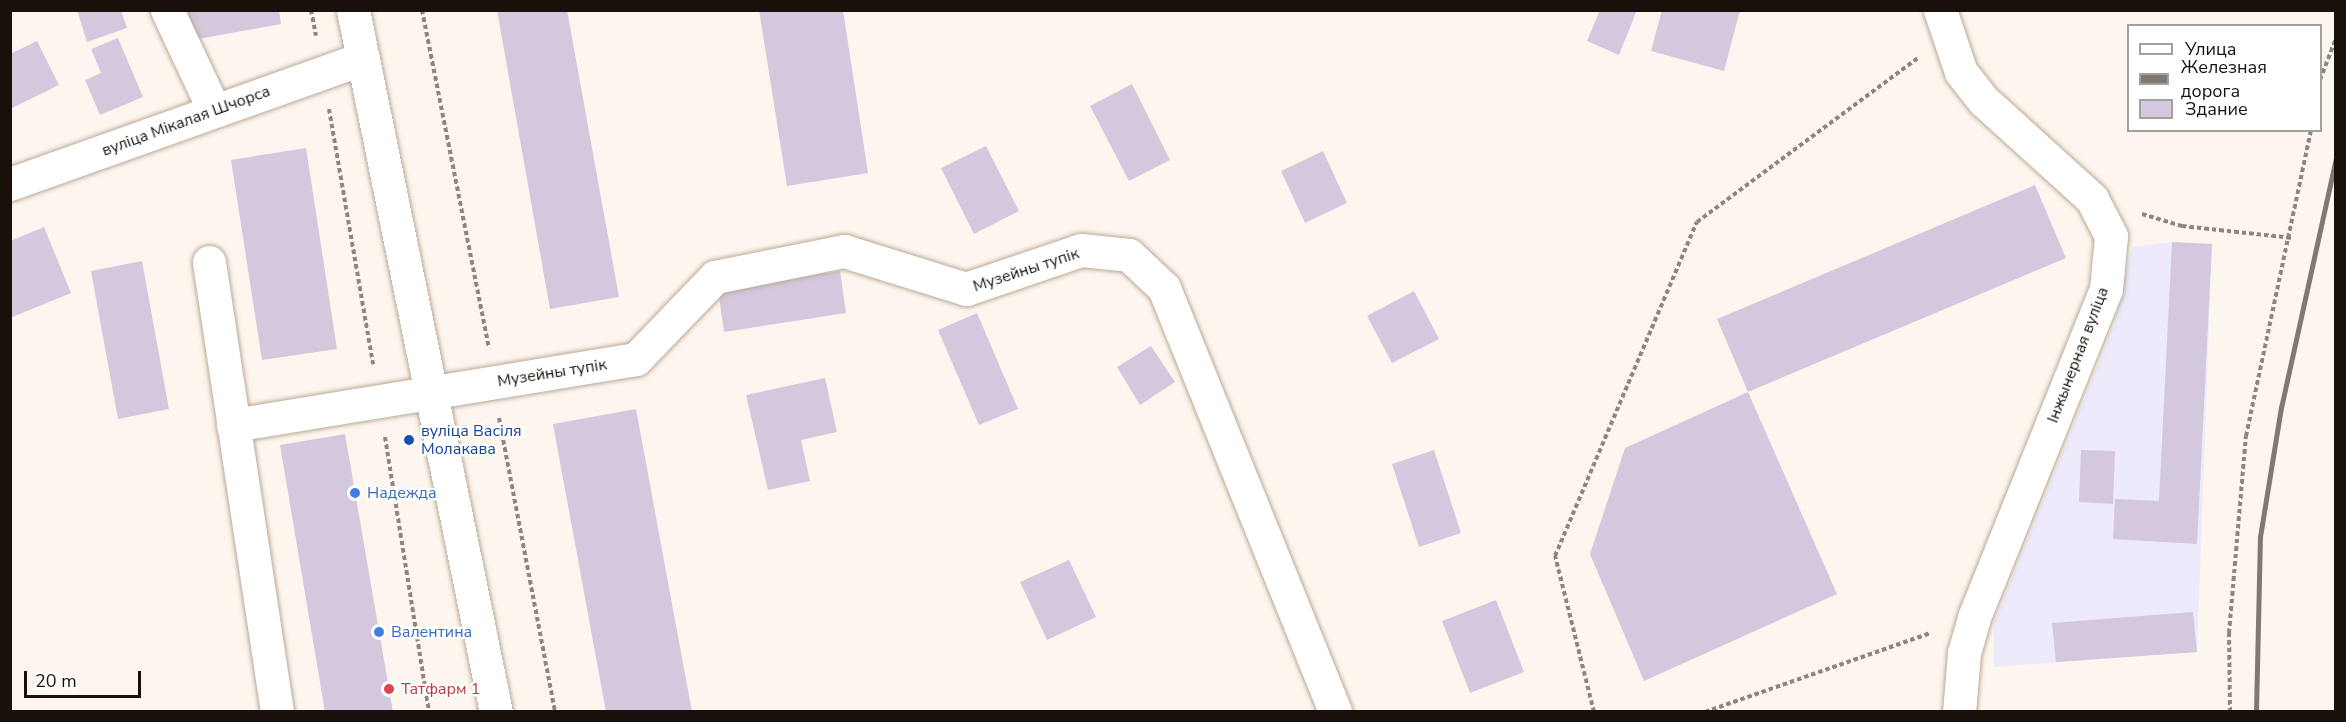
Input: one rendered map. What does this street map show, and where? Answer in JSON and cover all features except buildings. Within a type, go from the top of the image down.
[{"type":"street","points":[[167,10],[214,111]]},
{"type":"street","points":[[353,10],[428,392],[496,711]]},
{"type":"street","name":"Інжынерная вуліца","points":[[1943,24],[1984,101],[2092,199],[2110,236],[2106,288],[1974,618],[1964,653],[1959,711]]},
{"type":"street","name":"вуліца Мікалая Шчорса","points":[[10,184],[361,59]]},
{"type":"street","name":"Музейны тупік","points":[[233,425],[636,359],[715,277],[844,251],[966,289],[1081,250],[1129,255],[1164,288],[1335,711]]},
{"type":"street","points":[[209,262],[277,711]]},
{"type":"path","points":[[311,10],[379,400],[429,711]]},
{"type":"path","points":[[422,10],[555,711]]},
{"type":"path","points":[[1594,711],[1555,556],[1697,222],[1943,24]]},
{"type":"path","points":[[2322,75],[2336,38]]},
{"type":"path","points":[[2230,711],[2229,633],[2246,436],[2292,238],[2311,132]]},
{"type":"path","points":[[2137,213],[2182,226],[2292,238]]},
{"type":"path","points":[[1705,711],[1974,618]]},
{"type":"shaded area","points":[[2172,242],[2212,244],[2197,652],[1994,667],[1994,622],[2114,325],[2132,247]]},
{"type":"railway","points":[[2256,712],[2260,537],[2281,408],[2336,158]]},
{"type":"place","name":"вуліца Васіля Молакава","points":[[409,440]]},
{"type":"place","name":"Надежда","points":[[355,493]]},
{"type":"place","name":"Валентина","points":[[379,632]]},
{"type":"place","name":"Татфарм 1","points":[[389,689]]}]
